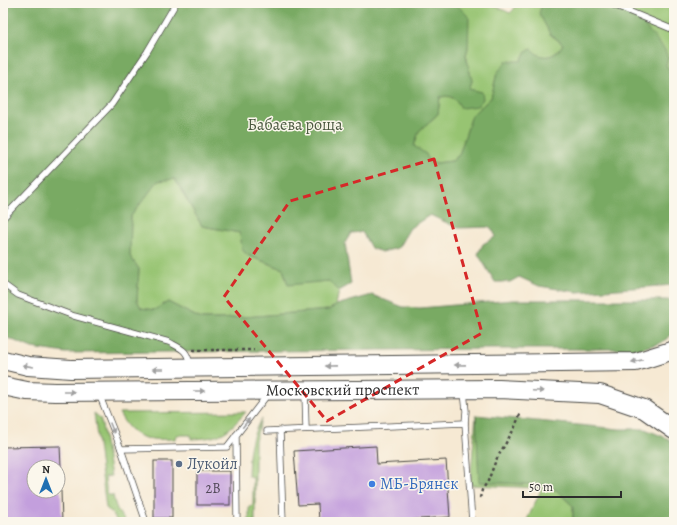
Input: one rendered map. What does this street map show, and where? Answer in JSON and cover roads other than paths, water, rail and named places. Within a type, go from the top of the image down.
[{"type":"main road","name":"Московский проспект","points":[[3,360],[28,366],[48,368],[190,368],[636,362],[674,350]]},
{"type":"main road","name":"Московский проспект","points":[[3,386],[27,391],[98,392],[499,389],[600,394],[644,409],[674,430]]},
{"type":"lane","points":[[3,218],[112,104],[147,52],[176,3]]},
{"type":"lane","points":[[609,3],[674,30]]},
{"type":"lane","points":[[3,284],[18,295],[74,316],[169,342],[183,349],[189,357],[190,368]]},
{"type":"lane","points":[[464,390],[472,522]]},
{"type":"lane","points":[[121,449],[226,447],[271,391]]},
{"type":"lane","points":[[305,391],[306,429]]},
{"type":"lane","points":[[98,392],[121,449],[146,522]]},
{"type":"lane","points":[[267,431],[465,423]]},
{"type":"lane","points":[[280,430],[283,522]]},
{"type":"lane","points":[[204,522],[237,522],[236,435]]},
{"type":"place","name":"Лукойл","points":[[179,464]]},
{"type":"place","name":"МБ-Брянск","points":[[372,484]]},
{"type":"park label","name":"Бабаева роща","points":[[295,125]]}]
